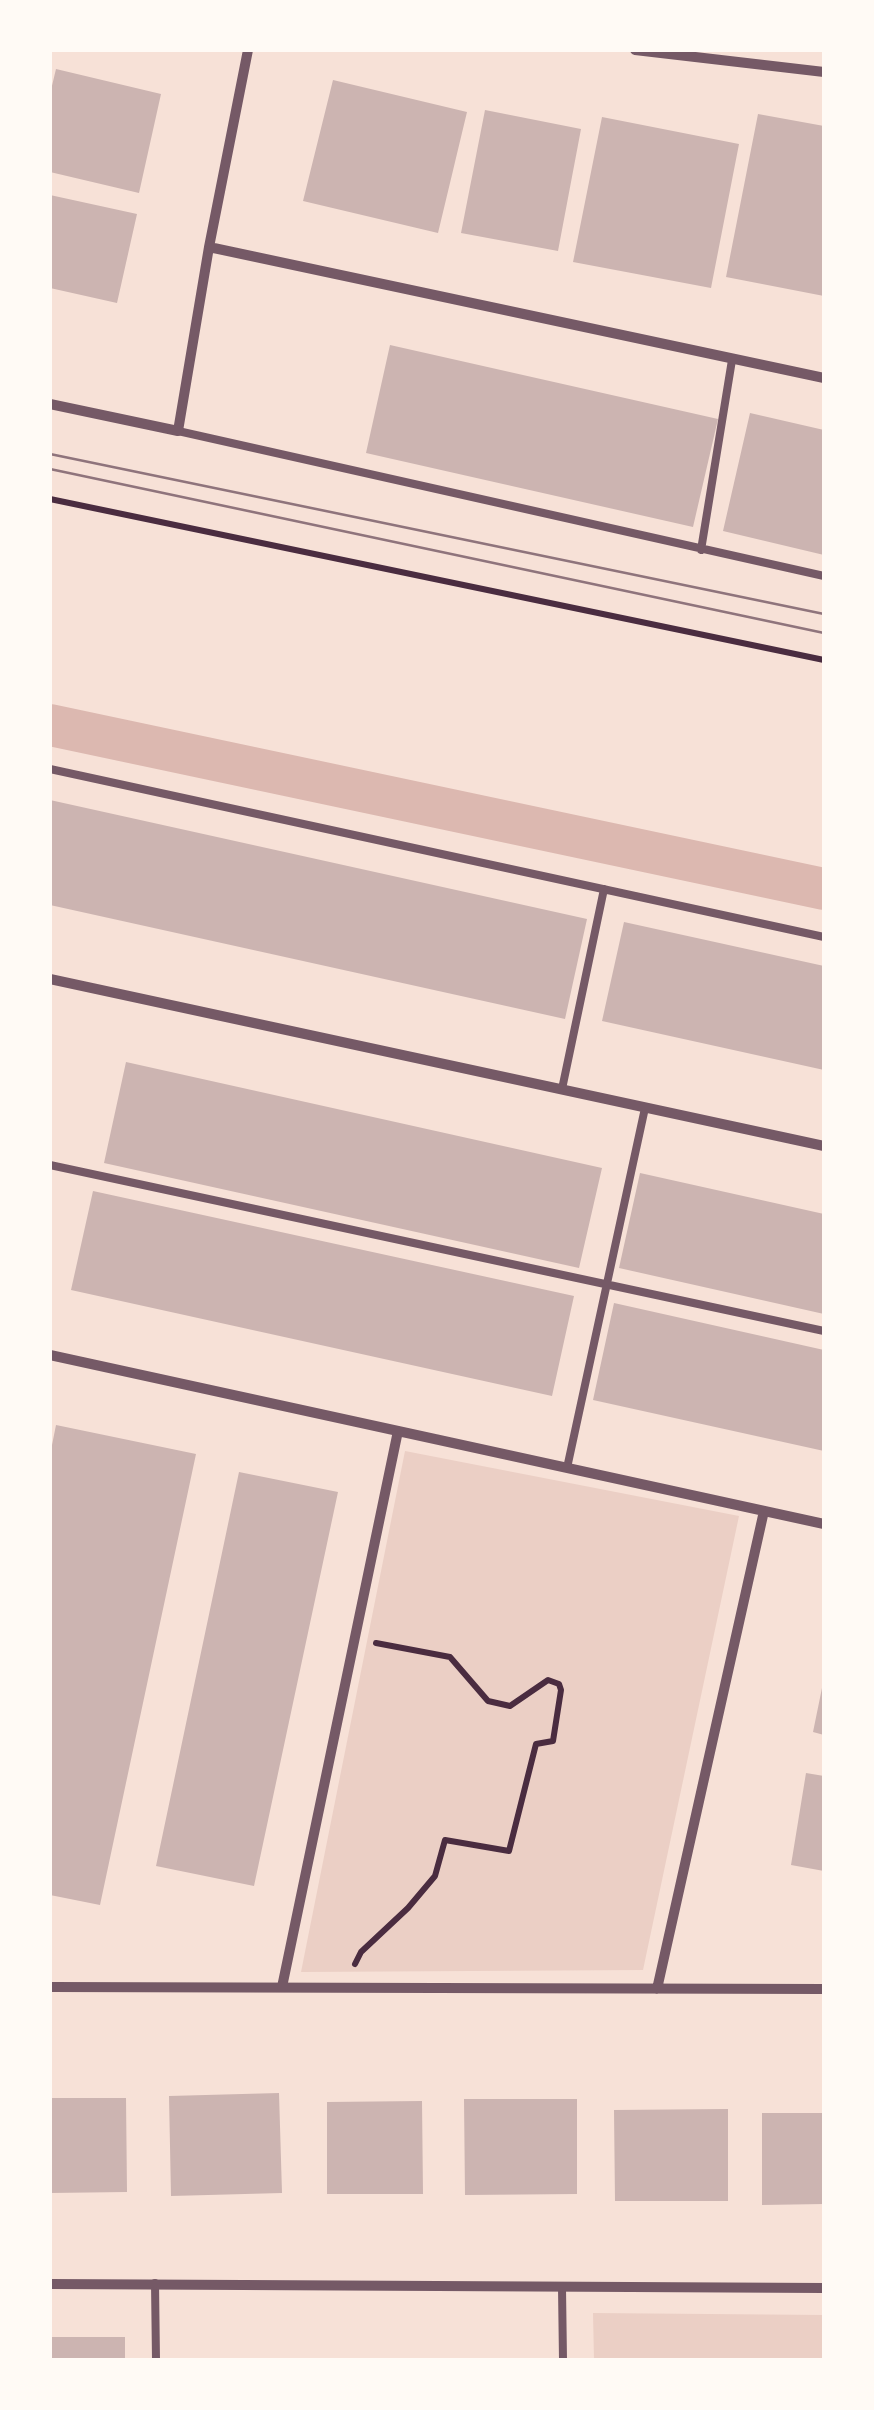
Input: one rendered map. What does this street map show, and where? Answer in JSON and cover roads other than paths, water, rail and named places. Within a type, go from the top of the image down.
[{"type":"street","points":[[50,404],[178,431],[248,50]]},
{"type":"street","points":[[634,50],[824,72]]},
{"type":"street","points":[[209,247],[824,378]]},
{"type":"street","points":[[50,982],[824,1146]]},
{"type":"street","points":[[50,1355],[824,1524]]},
{"type":"street","points":[[282,1987],[398,1431]]},
{"type":"street","points":[[657,1989],[764,1511]]},
{"type":"street","points":[[50,1987],[824,1989]]},
{"type":"street","points":[[50,2284],[824,2288]]},
{"type":"lane","points":[[701,550],[732,360]]},
{"type":"lane","points":[[178,431],[824,576]]},
{"type":"lane","points":[[50,769],[824,937]]},
{"type":"lane","points":[[562,1089],[604,889]]},
{"type":"lane","points":[[567,1468],[645,1108]]},
{"type":"lane","points":[[50,1165],[824,1331]]},
{"type":"lane","points":[[156,2284],[156,2360]]},
{"type":"lane","points":[[562,2288],[562,2360]]},
{"type":"waterway","points":[[50,725],[824,889]]},
{"type":"tram line","points":[[50,454],[824,614]]},
{"type":"tram line","points":[[50,469],[824,633]]}]
